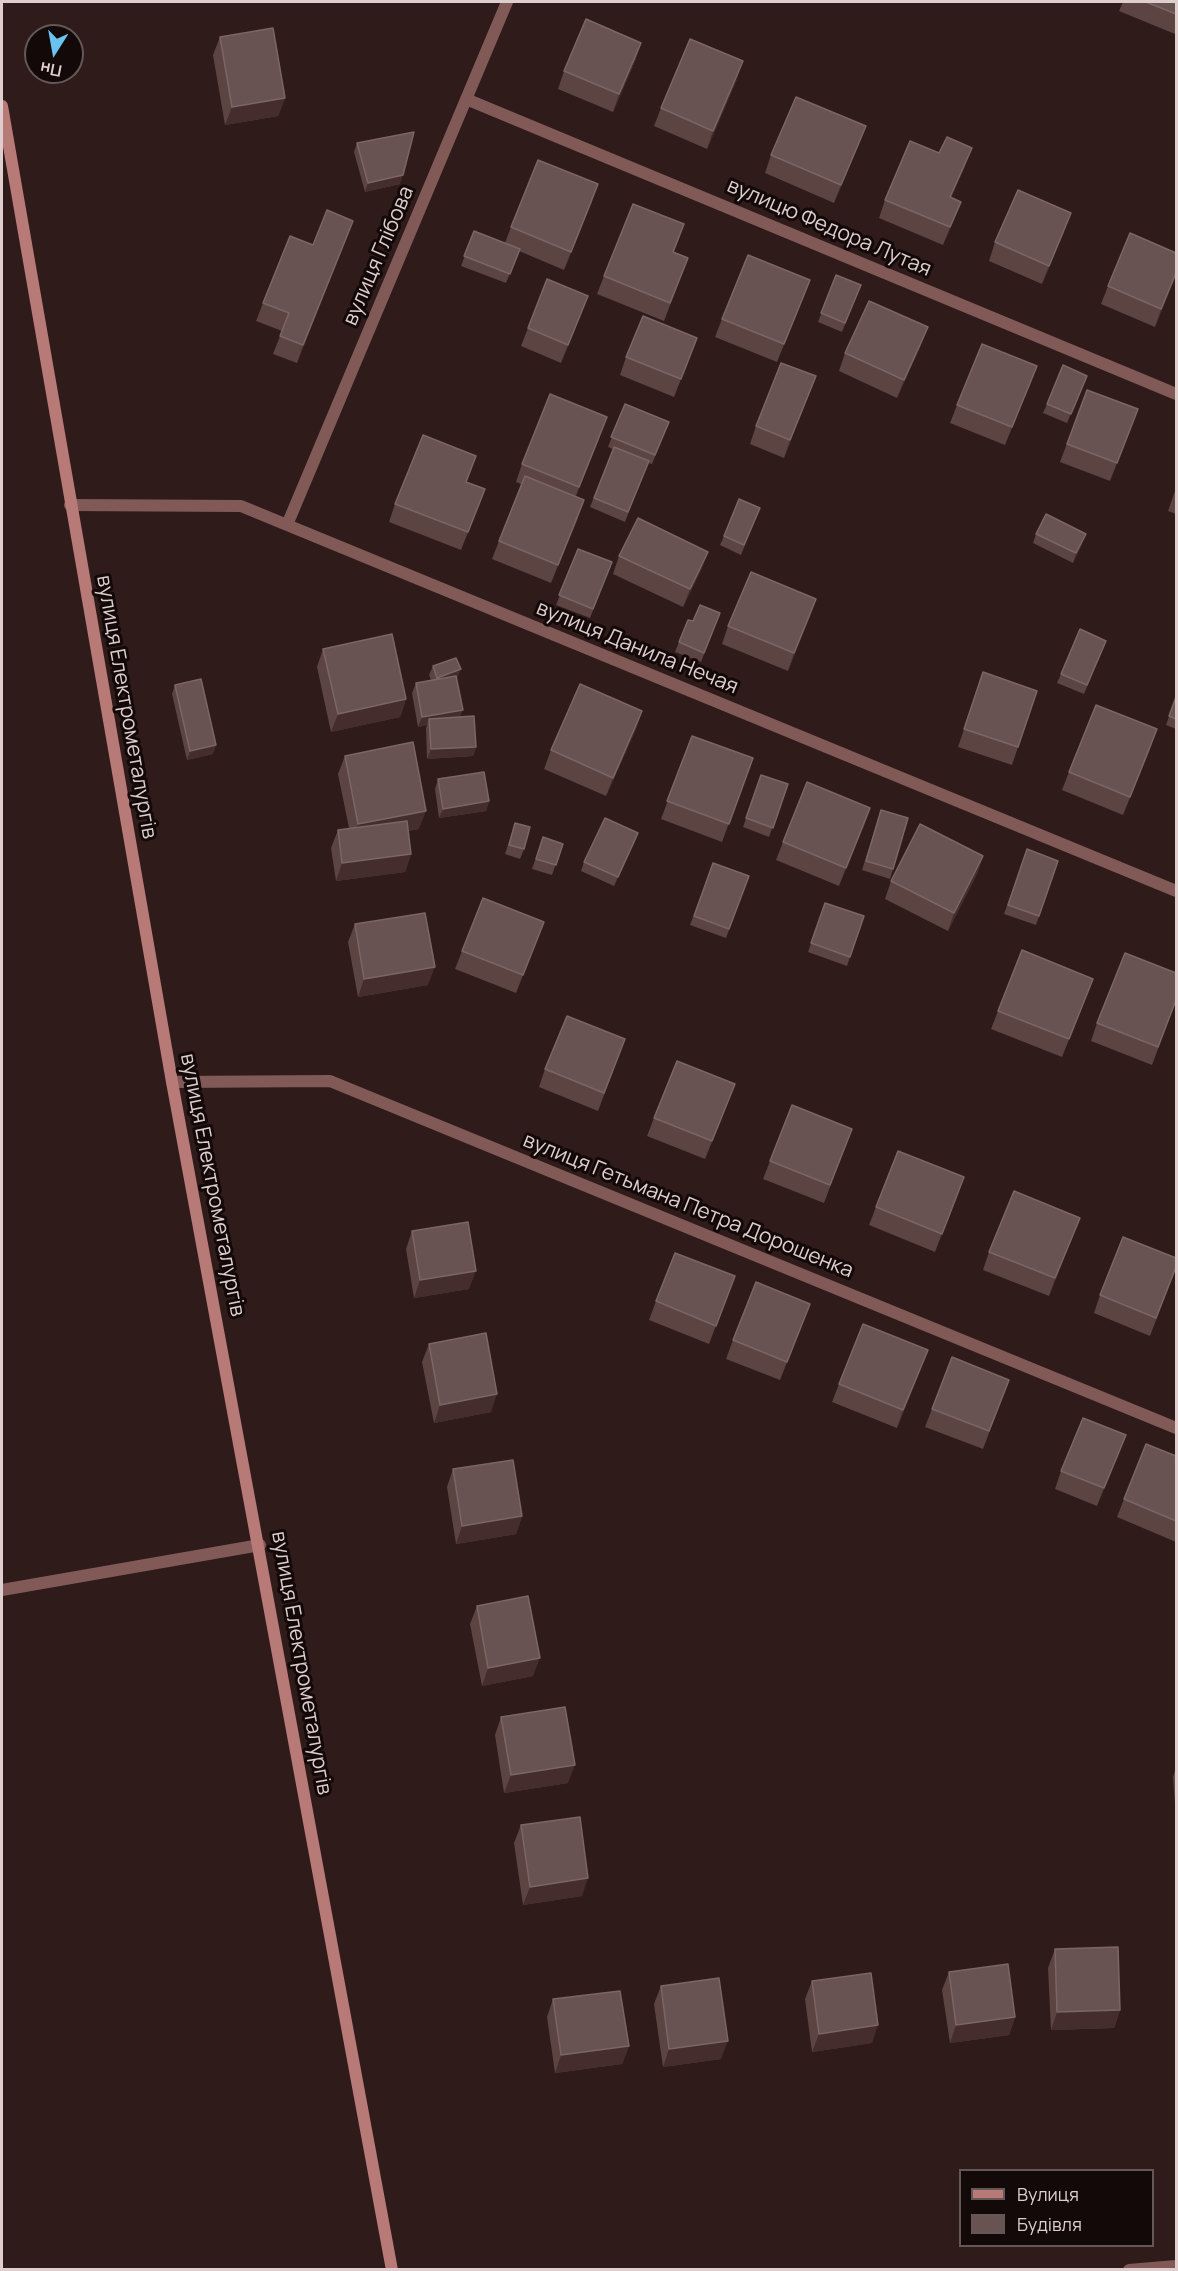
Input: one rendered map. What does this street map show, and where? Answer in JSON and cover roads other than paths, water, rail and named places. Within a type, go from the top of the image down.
[{"type":"main road","name":"вулиця Електрометалургів","points":[[2,106],[172,1082],[260,1545],[392,2270]]},
{"type":"street","name":"вулиця Глібова","points":[[287,525],[507,2]]},
{"type":"street","name":"вулицю Федора Лутая","points":[[466,99],[1176,394]]},
{"type":"street","name":"вулиця Данила Нечая","points":[[70,505],[241,506],[1176,891]]},
{"type":"street","name":"вулиця Гетьмана Петра Дорошенка","points":[[172,1082],[330,1081],[1176,1428]]},
{"type":"street","points":[[2,1590],[260,1545]]},
{"type":"street","points":[[1129,2270],[1176,2266]]}]
